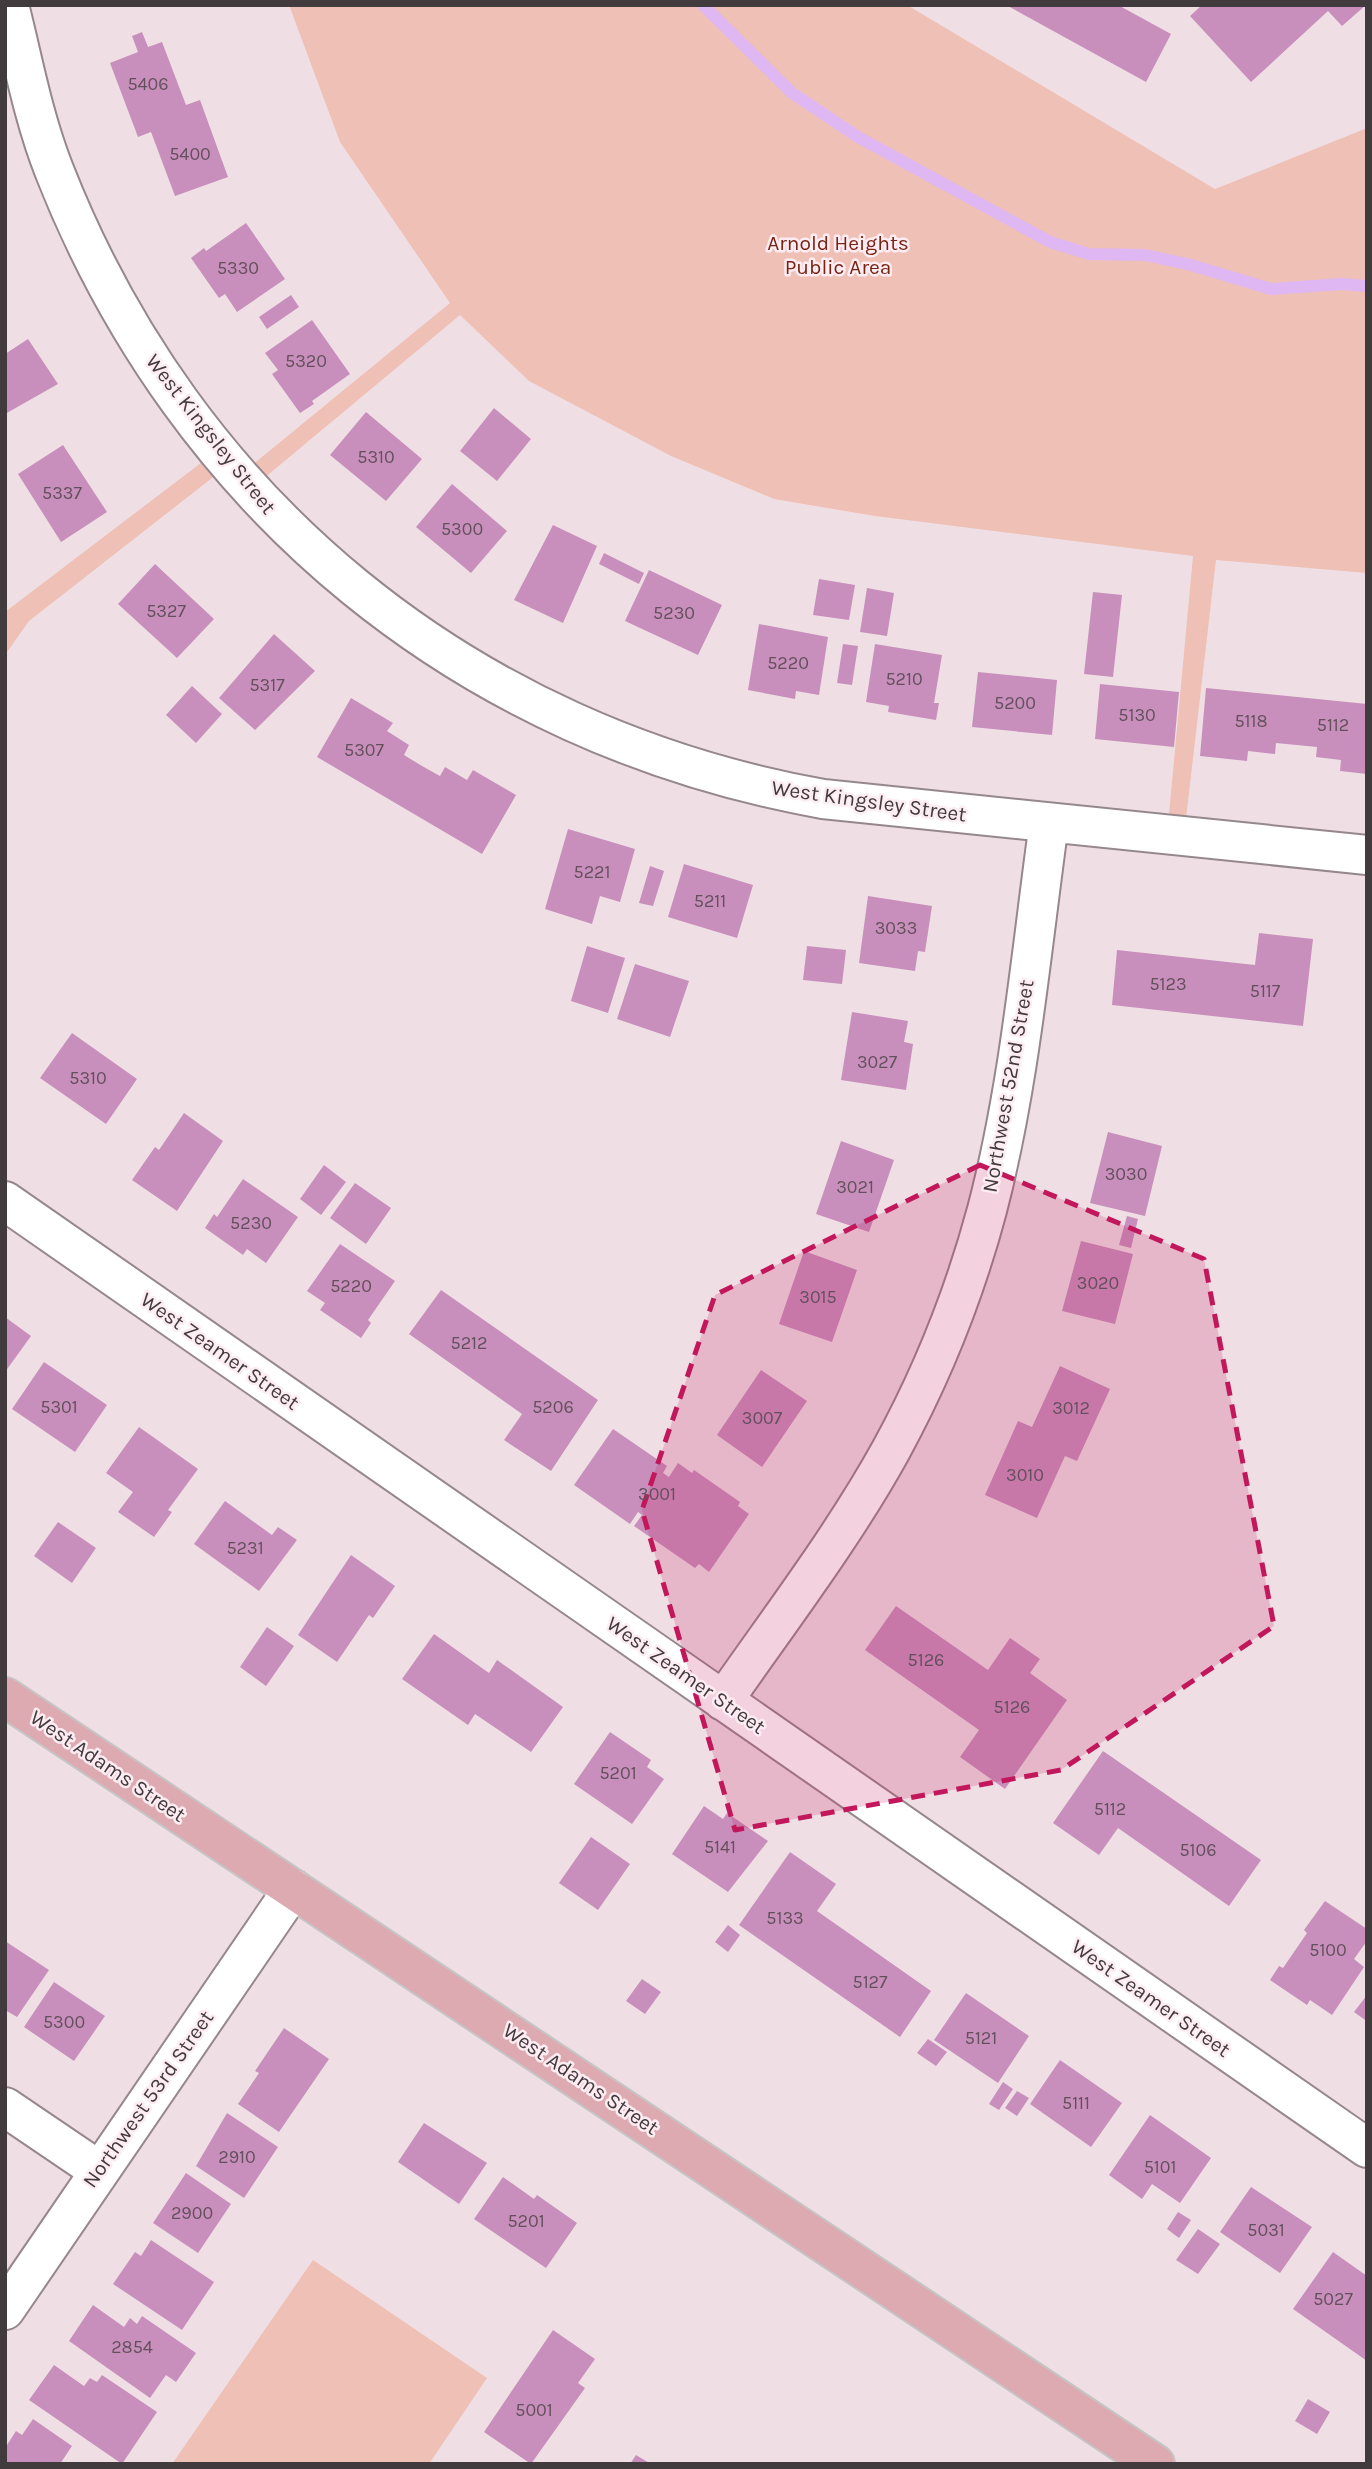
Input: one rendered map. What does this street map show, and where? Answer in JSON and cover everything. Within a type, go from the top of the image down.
[{"type":"main road","name":"West Adams Street","points":[[5,1697],[501,2025],[1155,2464]]},
{"type":"street","name":"West Kingsley Street","points":[[9,5],[53,168],[97,268],[155,364],[230,464],[280,522],[349,585],[429,643],[513,694],[557,717],[648,754],[739,781],[823,799],[1367,855]]},
{"type":"street","name":"Northwest 52nd Street","points":[[723,1701],[866,1491],[913,1405],[952,1315],[986,1210],[1008,1115],[1049,823]]},
{"type":"street","name":"West Zeamer Street","points":[[5,1201],[1367,2147]]},
{"type":"street","name":"Northwest 53rd Street","points":[[5,2310],[293,1889]]},
{"type":"street","points":[[5,2107],[99,2170]]},
{"type":"highlighted area","points":[[980,1165],[1204,1259],[1274,1626],[1061,1770],[735,1830],[642,1510],[715,1295]]},
{"type":"green space","name":"Arnold Heights Public Area","points":[[289,5],[907,5],[1215,189],[1367,128],[1367,573],[1216,560],[1184,836],[1167,836],[1193,556],[875,516],[774,499],[671,456],[529,381],[460,315],[251,489],[240,475],[450,303],[340,142]]},
{"type":"green space","points":[[218,450],[230,464],[29,621],[5,655],[5,612]]},
{"type":"green space","points":[[313,2260],[487,2378],[429,2464],[172,2464]]},
{"type":"building","points":[[1006,5],[1118,5],[1171,34],[1146,82]]},
{"type":"building","points":[[1202,5],[1366,5],[1342,26],[1328,11],[1251,82],[1190,16]]},
{"type":"building","points":[[142,32],[148,47],[162,42],[186,105],[200,100],[228,177],[175,196],[151,132],[138,137],[110,63],[138,52],[132,36]]},
{"type":"building","points":[[246,223],[285,279],[237,312],[225,294],[219,298],[191,258],[204,248],[206,251]]},
{"type":"building","points":[[291,295],[299,307],[267,329],[259,317]]},
{"type":"building","points":[[312,320],[350,374],[300,413],[272,374],[278,370],[265,353]]},
{"type":"building","points":[[28,339],[58,384],[5,414],[5,354]]},
{"type":"building","points":[[494,408],[531,439],[497,481],[460,451]]},
{"type":"building","points":[[366,412],[422,459],[386,501],[330,455]]},
{"type":"building","points":[[63,445],[107,512],[61,542],[18,474]]},
{"type":"building","points":[[452,484],[507,531],[471,573],[416,527]]},
{"type":"building","points":[[553,525],[597,546],[563,623],[514,600]]},
{"type":"building","points":[[604,553],[644,573],[639,584],[599,564]]},
{"type":"building","points":[[155,564],[214,619],[177,658],[118,604]]},
{"type":"building","points":[[649,570],[722,605],[698,655],[625,621]]},
{"type":"building","points":[[819,579],[855,585],[849,620],[813,615]]},
{"type":"building","points":[[867,588],[894,593],[887,636],[860,632]]},
{"type":"building","points":[[1093,592],[1122,595],[1113,677],[1084,674]]},
{"type":"building","points":[[759,624],[828,637],[819,695],[796,691],[795,699],[748,690]]},
{"type":"building","points":[[274,634],[315,671],[255,730],[219,698]]},
{"type":"building","points":[[843,644],[858,646],[852,685],[837,683]]},
{"type":"building","points":[[875,644],[942,655],[934,703],[939,703],[936,720],[888,712],[889,706],[866,702]]},
{"type":"building","points":[[978,672],[1057,680],[1052,735],[972,727]]},
{"type":"building","points":[[1100,684],[1179,692],[1174,747],[1095,739]]},
{"type":"building","points":[[192,686],[222,714],[196,743],[166,715]]},
{"type":"building","points":[[1206,688],[1367,704],[1367,774],[1340,771],[1341,760],[1316,757],[1317,747],[1276,743],[1275,754],[1248,751],[1247,761],[1200,756]]},
{"type":"building","points":[[351,698],[393,723],[387,731],[409,745],[404,755],[422,766],[440,776],[445,767],[467,780],[473,770],[516,795],[482,854],[317,757]]},
{"type":"building","points":[[568,829],[635,849],[620,902],[600,896],[592,924],[545,909]]},
{"type":"building","points":[[684,864],[753,885],[737,938],[668,917]]},
{"type":"building","points":[[650,866],[664,871],[653,906],[639,903]]},
{"type":"building","points":[[868,896],[932,906],[925,952],[918,951],[915,971],[859,963]]},
{"type":"building","points":[[1259,933],[1313,939],[1303,1026],[1112,1005],[1117,950],[1255,965]]},
{"type":"building","points":[[587,946],[625,958],[608,1013],[571,1001]]},
{"type":"building","points":[[807,946],[846,950],[842,984],[803,980]]},
{"type":"building","points":[[635,964],[689,981],[670,1037],[617,1019]]},
{"type":"building","points":[[852,1012],[908,1021],[904,1042],[913,1044],[906,1090],[841,1080]]},
{"type":"building","points":[[72,1033],[137,1079],[106,1124],[40,1078]]},
{"type":"building","points":[[184,1113],[223,1141],[177,1211],[132,1180],[155,1147],[159,1150]]},
{"type":"building","points":[[1108,1132],[1162,1146],[1145,1216],[1090,1203]]},
{"type":"building","points":[[841,1141],[894,1160],[869,1232],[816,1214]]},
{"type":"building","points":[[324,1165],[346,1182],[321,1215],[300,1199]]},
{"type":"building","points":[[243,1179],[298,1217],[266,1263],[247,1249],[243,1255],[205,1228],[214,1214],[217,1217]]},
{"type":"building","points":[[355,1183],[391,1208],[366,1244],[330,1218]]},
{"type":"building","points":[[1127,1216],[1138,1219],[1131,1248],[1119,1245]]},
{"type":"building","points":[[1081,1241],[1133,1254],[1115,1324],[1062,1311]]},
{"type":"building","points":[[340,1244],[395,1281],[368,1320],[371,1323],[361,1338],[320,1310],[325,1303],[307,1291]]},
{"type":"building","points":[[804,1251],[857,1270],[832,1342],[779,1324]]},
{"type":"building","points":[[441,1290],[598,1400],[551,1471],[504,1440],[522,1414],[409,1334]]},
{"type":"building","points":[[5,1317],[31,1336],[5,1372]]},
{"type":"building","points":[[44,1362],[107,1405],[75,1452],[12,1409]]},
{"type":"building","points":[[1060,1366],[1110,1389],[1077,1461],[1065,1456],[1037,1518],[985,1495],[1018,1421],[1032,1427]]},
{"type":"building","points":[[761,1370],[807,1401],[762,1467],[717,1435]]},
{"type":"building","points":[[139,1427],[198,1469],[168,1510],[172,1512],[154,1537],[118,1512],[133,1492],[106,1473]]},
{"type":"building","points":[[613,1429],[667,1466],[663,1473],[669,1477],[678,1463],[692,1473],[694,1470],[740,1502],[738,1506],[749,1514],[709,1572],[699,1564],[695,1568],[634,1526],[642,1515],[638,1512],[630,1524],[574,1485]]},
{"type":"building","points":[[225,1501],[272,1535],[278,1527],[297,1540],[259,1591],[194,1544]]},
{"type":"building","points":[[58,1522],[96,1548],[72,1583],[34,1556]]},
{"type":"building","points":[[351,1555],[395,1586],[373,1618],[369,1615],[337,1662],[298,1635]]},
{"type":"building","points":[[896,1606],[988,1670],[1010,1638],[1040,1659],[1030,1673],[1067,1700],[1005,1789],[960,1757],[979,1730],[865,1650]]},
{"type":"building","points":[[267,1627],[294,1646],[266,1686],[240,1667]]},
{"type":"building","points":[[434,1634],[489,1673],[497,1660],[563,1707],[531,1752],[475,1714],[468,1725],[402,1679]]},
{"type":"building","points":[[610,1732],[651,1760],[647,1767],[664,1779],[632,1824],[574,1784]]},
{"type":"building","points":[[1103,1751],[1261,1860],[1229,1906],[1118,1828],[1099,1855],[1053,1823]]},
{"type":"building","points":[[704,1806],[723,1819],[727,1813],[768,1841],[728,1892],[672,1854]]},
{"type":"building","points":[[591,1837],[630,1864],[598,1910],[559,1883]]},
{"type":"building","points":[[790,1852],[836,1884],[817,1911],[931,1991],[900,2037],[739,1925]]},
{"type":"building","points":[[1325,1901],[1367,1929],[1367,1941],[1354,1959],[1364,1967],[1332,2015],[1310,2000],[1307,2005],[1270,1980],[1279,1966],[1283,1968],[1307,1933],[1304,1930]]},
{"type":"building","points":[[728,1925],[740,1935],[728,1952],[715,1942]]},
{"type":"building","points":[[5,1941],[49,1970],[17,2017],[5,2010]]},
{"type":"building","points":[[642,1979],[661,1992],[645,2014],[626,2001]]},
{"type":"building","points":[[54,1982],[105,2016],[74,2061],[24,2027]]},
{"type":"building","points":[[966,1993],[1029,2036],[998,2083],[934,2040]]},
{"type":"building","points":[[1367,1995],[1367,2019],[1365,2020],[1354,2012]]},
{"type":"building","points":[[284,2028],[329,2059],[279,2132],[238,2104],[259,2073],[255,2071]]},
{"type":"building","points":[[928,2039],[947,2052],[936,2066],[917,2053]]},
{"type":"building","points":[[1060,2060],[1122,2103],[1091,2147],[1030,2104]]},
{"type":"building","points":[[1003,2082],[1013,2089],[999,2110],[989,2104]]},
{"type":"building","points":[[1017,2091],[1029,2098],[1017,2116],[1005,2108]]},
{"type":"building","points":[[227,2113],[278,2147],[244,2198],[196,2166]]},
{"type":"building","points":[[1150,2115],[1211,2158],[1180,2203],[1152,2184],[1142,2199],[1109,2175]]},
{"type":"building","points":[[424,2123],[487,2163],[459,2204],[398,2162]]},
{"type":"building","points":[[186,2173],[231,2204],[198,2253],[153,2223]]},
{"type":"building","points":[[503,2177],[534,2199],[537,2195],[577,2223],[546,2268],[474,2219]]},
{"type":"building","points":[[1251,2187],[1312,2227],[1280,2273],[1220,2232]]},
{"type":"building","points":[[1178,2212],[1191,2220],[1179,2238],[1167,2229]]},
{"type":"building","points":[[1198,2229],[1220,2244],[1198,2274],[1176,2260]]},
{"type":"building","points":[[151,2240],[214,2282],[182,2330],[113,2284],[135,2252],[141,2256]]},
{"type":"building","points":[[1333,2252],[1367,2276],[1367,2361],[1293,2309]]},
{"type":"building","points":[[93,2305],[124,2327],[130,2318],[137,2324],[142,2316],[196,2353],[176,2382],[166,2375],[150,2398],[69,2341]]},
{"type":"building","points":[[553,2330],[595,2359],[578,2383],[585,2388],[531,2464],[484,2432]]},
{"type":"building","points":[[54,2365],[84,2386],[90,2378],[97,2382],[102,2375],[157,2412],[122,2464],[29,2400]]},
{"type":"building","points":[[1308,2399],[1330,2412],[1317,2434],[1295,2421]]},
{"type":"building","points":[[33,2419],[72,2446],[60,2464],[5,2464],[7,2445],[16,2431],[22,2435]]},
{"type":"building","points":[[636,2455],[651,2464],[630,2464]]},
{"type":"waterway","points":[[703,5],[792,93],[858,137],[1050,242],[1089,254],[1145,255],[1191,265],[1271,289],[1341,284],[1367,286]]}]
